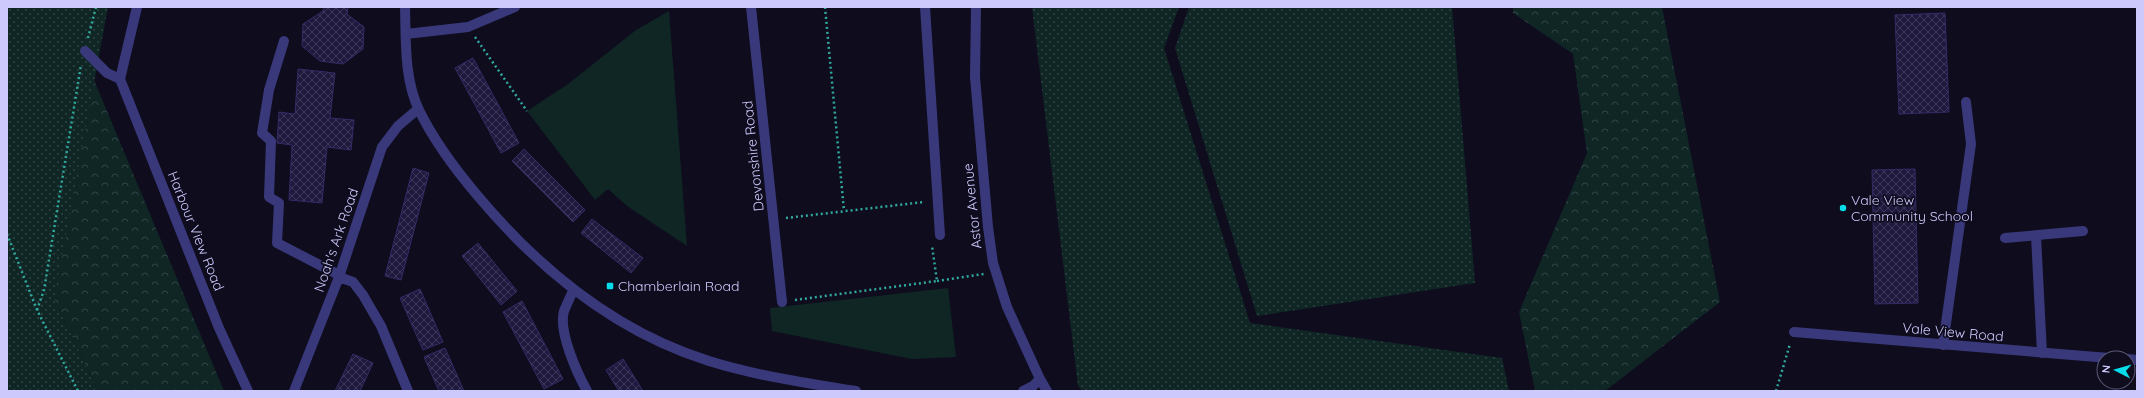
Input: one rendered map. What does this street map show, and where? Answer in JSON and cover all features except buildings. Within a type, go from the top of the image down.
[{"type":"street","points":[[84,51],[107,74],[120,79],[137,7]]},
{"type":"street","points":[[405,7],[408,74],[418,109],[451,164],[496,218],[528,252],[573,291],[640,333],[709,361],[774,377],[856,391]]},
{"type":"street","points":[[406,34],[468,27],[515,7]]},
{"type":"street","name":"Devonshire Road","points":[[751,7],[782,302]]},
{"type":"street","points":[[924,7],[940,235]]},
{"type":"street","name":"Astor Avenue","points":[[976,7],[976,92],[988,227],[996,272],[1006,307],[1047,391]]},
{"type":"street","points":[[284,41],[269,90],[262,133],[271,141],[269,197],[279,203],[277,243],[352,282],[363,295],[382,326],[408,391]]},
{"type":"street","name":"Harbour View Road","points":[[120,79],[219,328],[248,391]]},
{"type":"street","points":[[1943,345],[1971,144],[1966,102]]},
{"type":"street","name":"Noah's Ark Road","points":[[294,391],[339,276],[382,146],[398,126],[418,109]]},
{"type":"street","points":[[2005,238],[2083,231]]},
{"type":"street","points":[[2036,236],[2042,353]]},
{"type":"street","points":[[573,291],[564,312],[564,331],[571,356],[586,391]]},
{"type":"street","name":"Vale View Road","points":[[1794,332],[2096,357]]},
{"type":"street","points":[[1023,391],[1033,386],[1040,379]]},
{"type":"path","points":[[37,310],[44,290],[77,79],[96,7]]},
{"type":"path","points":[[825,7],[844,212]]},
{"type":"path","points":[[468,27],[527,111]]},
{"type":"path","points":[[774,220],[938,201]]},
{"type":"path","points":[[937,281],[930,233],[940,235]]},
{"type":"path","points":[[7,234],[37,310],[78,391]]},
{"type":"path","points":[[782,302],[996,272]]},
{"type":"path","points":[[1776,391],[1794,332]]},
{"type":"green space","points":[[7,7],[108,7],[54,299],[98,391],[7,391]]},
{"type":"green space","points":[[1032,7],[1179,7],[1164,48],[1250,323],[1502,358],[1509,391],[1083,391],[1078,386]]},
{"type":"green space","points":[[1189,7],[1452,7],[1475,283],[1257,316],[1175,48]]},
{"type":"green space","points":[[1513,7],[1662,7],[1720,302],[1605,391],[1535,391],[1519,312],[1587,153],[1573,54],[1513,13]]},
{"type":"green space","points":[[669,11],[687,246],[627,206],[608,189],[595,200],[527,111],[568,84],[636,30]]},
{"type":"green space","points":[[94,80],[224,391],[98,391],[54,299],[7,161],[80,157]]},
{"type":"green space","points":[[948,288],[956,357],[912,359],[772,331],[770,308]]},
{"type":"place","name":"Vale View Community School","points":[[1843,208]]},
{"type":"place","name":"Chamberlain Road","points":[[610,286]]}]
